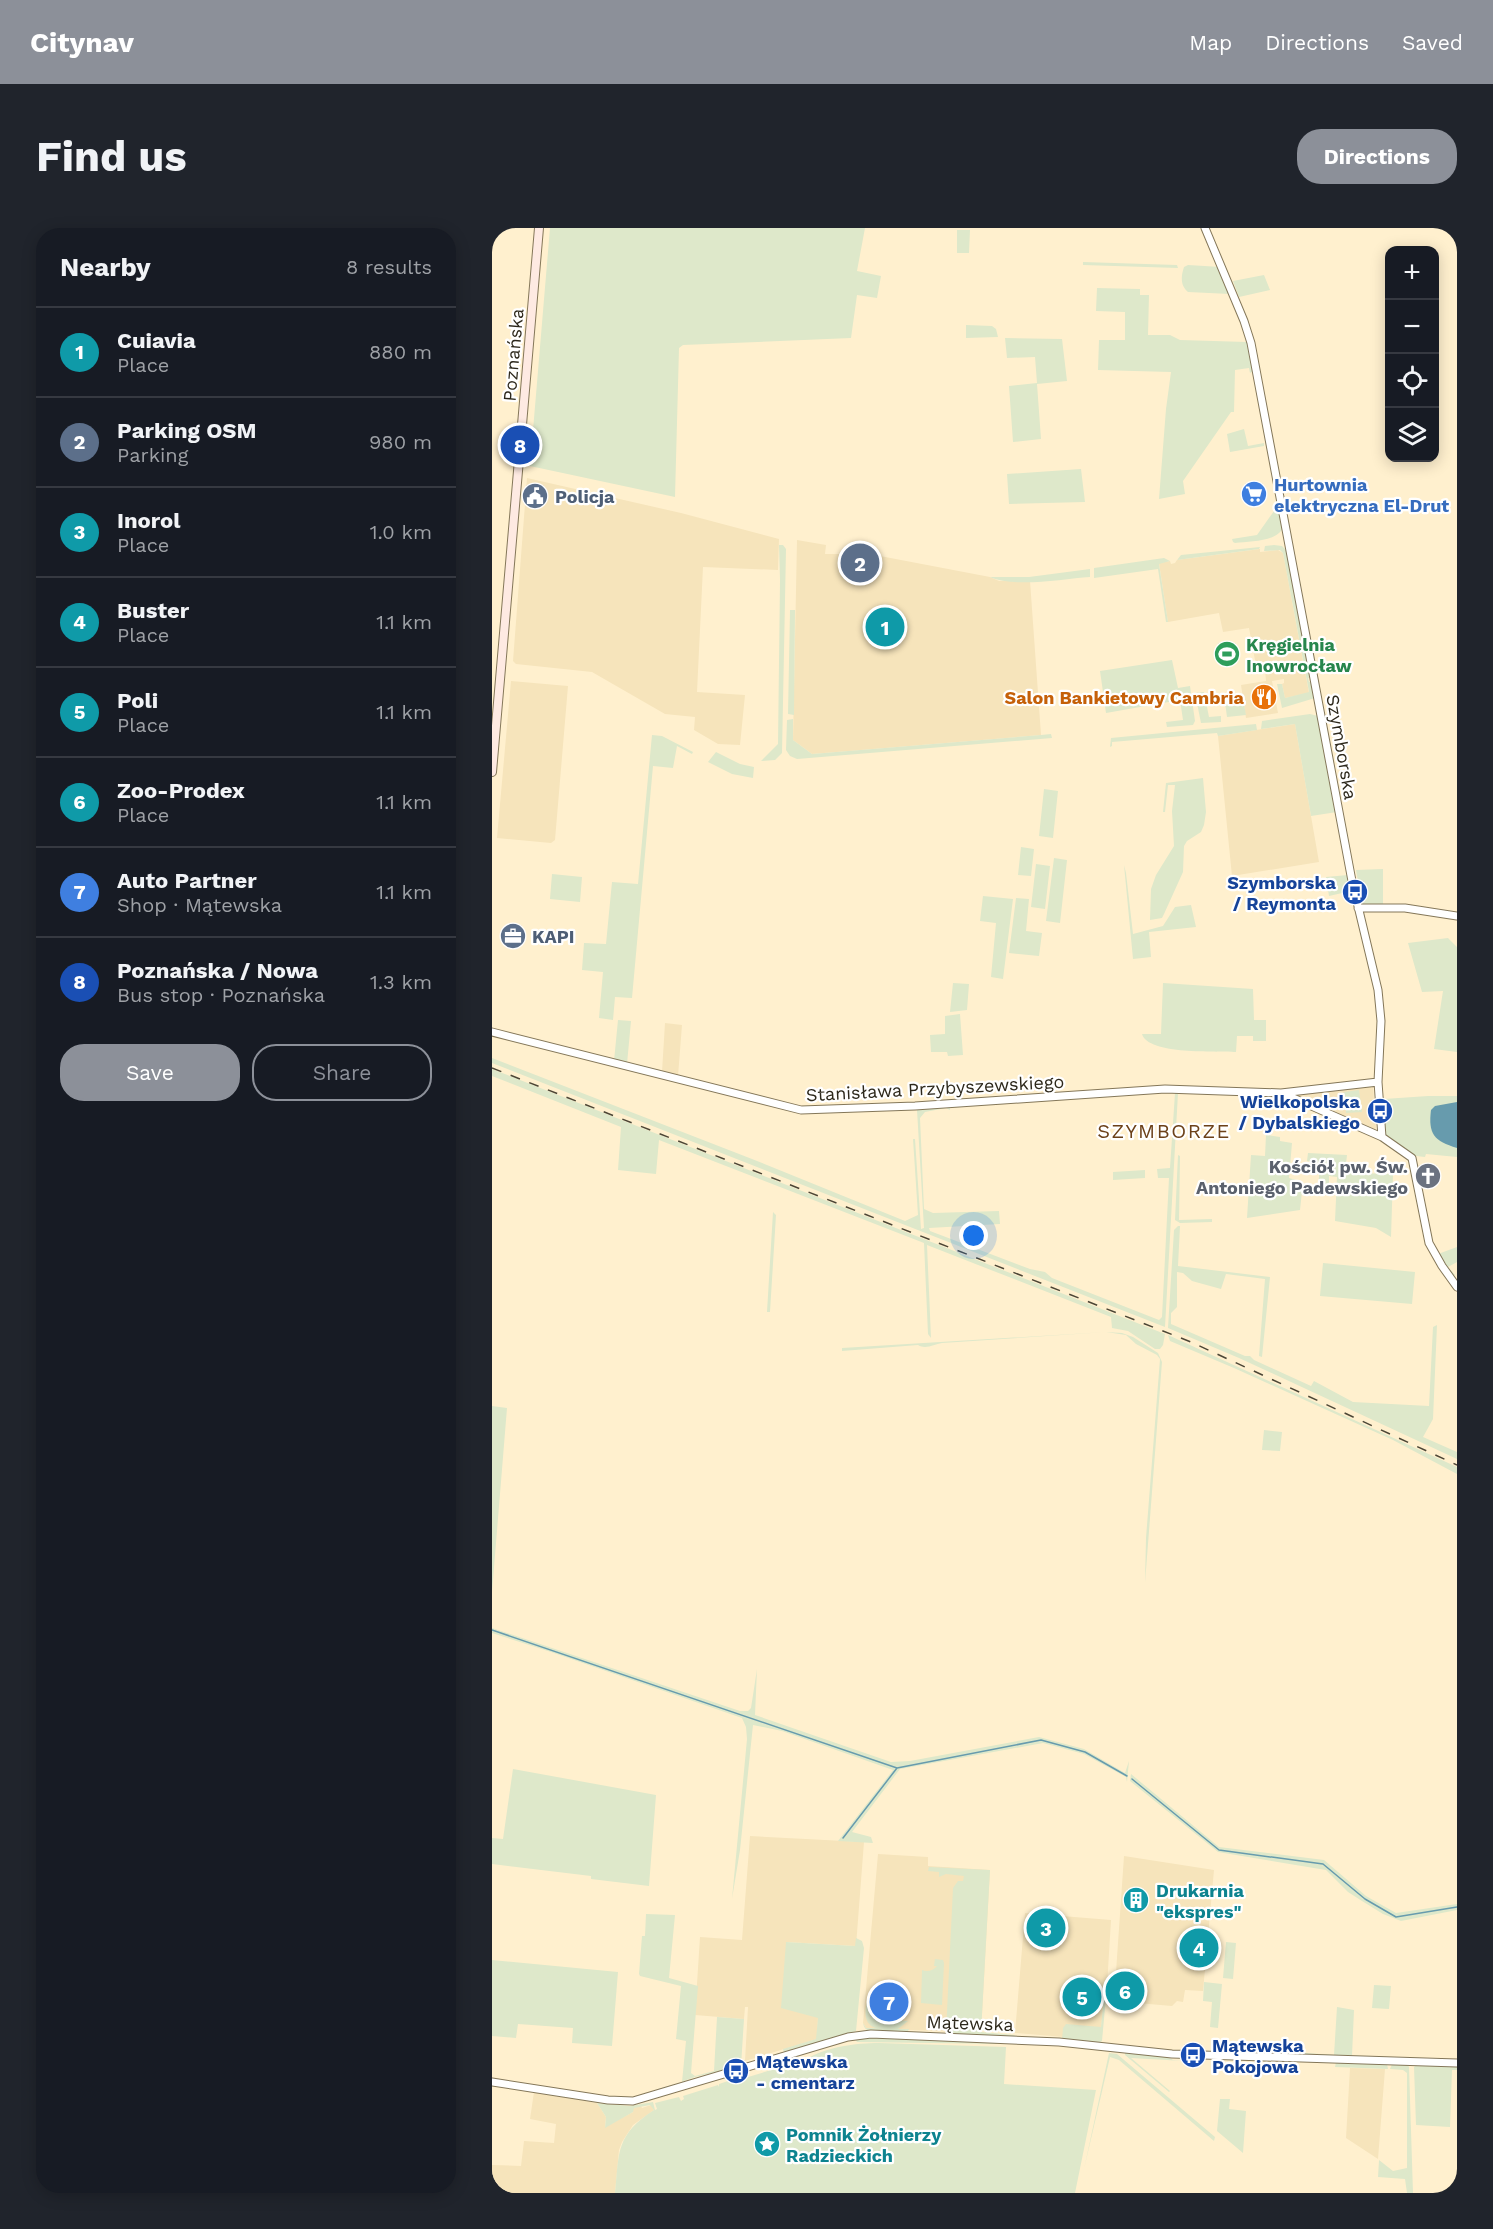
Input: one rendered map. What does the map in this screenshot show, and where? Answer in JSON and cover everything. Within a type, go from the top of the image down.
[{"type":"main road","name":"Poznańska","points":[[492,772],[539,228]]},
{"type":"street","name":"Szymborska","points":[[1205,228],[1251,343],[1358,908],[1380,1003],[1378,1082],[1382,1137]]},
{"type":"street","points":[[1358,908],[1405,908],[1457,916]]},
{"type":"street","name":"Stanisława Przybyszewskiego","points":[[492,1032],[801,1110],[915,1106],[1173,1089],[1281,1093],[1378,1082]]},
{"type":"street","name":"Stanisława Przybyszewskiego","points":[[1281,1093],[1382,1137],[1412,1158],[1429,1243],[1457,1287]]},
{"type":"street","name":"Mątewska","points":[[492,2082],[608,2100],[633,2101],[848,2037],[871,2034],[1048,2041],[1172,2054],[1457,2063]]},
{"type":"shaded area","points":[[527,478],[681,513],[779,539],[778,570],[703,567],[697,692],[745,695],[740,745],[718,744],[694,730],[695,717],[665,714],[592,672],[516,664],[513,661]]},
{"type":"shaded area","points":[[797,540],[826,545],[825,554],[880,554],[880,556],[990,577],[999,581],[1030,581],[1041,735],[812,754],[793,740]]},
{"type":"shaded area","points":[[1260,549],[1260,552],[1278,550],[1283,553],[1309,693],[1285,698],[1282,684],[1284,679],[1272,681],[1278,713],[1246,718],[1241,685],[1266,681],[1265,670],[1257,671],[1249,628],[1223,632],[1219,613],[1168,622],[1159,563],[1170,561],[1171,564],[1177,560]]},
{"type":"shaded area","points":[[511,681],[568,686],[555,840],[551,843],[497,838]]},
{"type":"shaded area","points":[[1295,724],[1319,862],[1232,876],[1218,736]]},
{"type":"shaded area","points":[[665,1023],[682,1025],[678,1076],[662,1072]]},
{"type":"shaded area","points":[[1373,1086],[1375,1129],[1298,1098],[1299,1094]]},
{"type":"shaded area","points":[[750,1836],[864,1842],[856,1946],[787,1942],[818,2017],[817,2039],[745,2061],[748,2007],[745,2007],[744,2019],[695,2015],[700,1937],[742,1940]]},
{"type":"shaded area","points":[[878,1854],[928,1857],[928,1866],[990,1870],[981,2033],[866,2028],[863,2023]]},
{"type":"shaded area","points":[[1124,1856],[1214,1870],[1203,1991],[1185,1990],[1183,2002],[1177,2001],[1172,2006],[1114,2001]]},
{"type":"shaded area","points":[[1025,1913],[1111,1920],[1107,1986],[1105,1987],[1100,2040],[1015,2033]]},
{"type":"shaded area","points":[[1350,2068],[1385,2069],[1378,2159],[1346,2138]]},
{"type":"shaded area","points":[[534,2092],[597,2103],[606,2117],[605,2127],[633,2112],[633,2108],[651,2105],[653,2107],[654,2110],[633,2125],[622,2142],[619,2150],[615,2193],[492,2193],[492,2165],[521,2166],[524,2141],[554,2143],[556,2124],[530,2119]]},
{"type":"green space","points":[[550,228],[865,228],[857,271],[881,276],[877,298],[857,295],[851,338],[683,345],[679,348],[675,497],[530,466]]},
{"type":"green space","points":[[957,230],[970,230],[969,253],[957,253]]},
{"type":"green space","points":[[1083,262],[1177,265],[1178,268],[1083,265]]},
{"type":"green space","points":[[1188,265],[1221,267],[1230,294],[1188,292],[1182,283],[1182,277],[1184,267]]},
{"type":"green space","points":[[1264,275],[1270,290],[1239,297],[1233,281]]},
{"type":"green space","points":[[1097,288],[1140,289],[1140,295],[1149,295],[1148,335],[1170,335],[1180,340],[1247,342],[1253,371],[1250,373],[1249,368],[1235,370],[1234,412],[1231,412],[1183,481],[1185,494],[1159,499],[1171,372],[1098,370],[1099,340],[1125,340],[1125,312],[1096,311]]},
{"type":"green space","points":[[966,325],[992,326],[996,329],[998,337],[966,338]]},
{"type":"green space","points":[[1005,338],[1062,339],[1067,381],[1037,384],[1041,439],[1013,442],[1009,386],[1037,383],[1035,357],[1007,358]]},
{"type":"green space","points":[[1244,429],[1248,446],[1264,443],[1264,446],[1230,452],[1227,434]]},
{"type":"green space","points":[[1081,469],[1085,502],[1009,504],[1007,474]]},
{"type":"green space","points":[[1280,510],[1283,528],[1280,533],[1255,541],[1233,542],[1232,539],[1257,535],[1274,511]]},
{"type":"green space","points":[[779,545],[783,545],[786,549],[782,753],[775,760],[761,761],[778,744]]},
{"type":"green space","points":[[1265,546],[1282,546],[1287,551],[1311,677],[1308,678],[1309,682],[1312,681],[1315,698],[1282,708],[1277,684],[1282,684],[1285,698],[1309,692],[1283,553],[1280,550],[1264,551]]},
{"type":"green space","points":[[1260,547],[1259,549],[1177,560],[1181,555]]},
{"type":"green space","points":[[1164,558],[1170,561],[1159,564],[1168,622],[1166,622],[1158,569],[1094,578],[1094,568]]},
{"type":"green space","points":[[1090,569],[1090,577],[1053,581],[1012,582],[990,577],[1029,577]]},
{"type":"green space","points":[[790,610],[795,610],[794,715],[788,714]]},
{"type":"green space","points":[[1172,660],[1178,688],[1190,686],[1195,721],[1193,725],[1167,727],[1166,722],[1183,720],[1180,700],[1106,713],[1100,671]]},
{"type":"green space","points":[[1204,692],[1209,717],[1221,716],[1221,722],[1201,723],[1195,693]]},
{"type":"green space","points":[[1242,693],[1246,715],[1227,717],[1224,695]]},
{"type":"green space","points":[[1310,714],[1318,716],[1337,812],[1311,816],[1295,724],[1261,729],[1262,721]]},
{"type":"green space","points":[[793,719],[793,740],[812,754],[1051,734],[1052,738],[797,759],[790,756],[786,750],[787,720]]},
{"type":"green space","points":[[1256,724],[1257,730],[1218,736],[1217,733],[1112,742],[1110,747],[1111,738]]},
{"type":"green space","points":[[652,735],[662,736],[693,752],[692,754],[677,746],[673,768],[653,766],[632,998],[615,997],[613,1020],[599,1018],[603,972],[582,970],[584,943],[606,944],[612,882],[638,884]]},
{"type":"green space","points":[[716,752],[740,764],[754,767],[753,778],[732,774],[708,762]]},
{"type":"green space","points":[[1203,778],[1206,812],[1204,825],[1201,832],[1187,841],[1184,846],[1183,872],[1162,918],[1150,920],[1151,889],[1156,875],[1174,846],[1172,811],[1175,785],[1168,785],[1165,812],[1163,812],[1166,783]]},
{"type":"green space","points":[[1044,789],[1058,791],[1053,838],[1039,836]]},
{"type":"green space","points":[[1021,847],[1034,849],[1031,876],[1018,875]]},
{"type":"green space","points":[[1054,858],[1067,860],[1060,923],[1046,921]]},
{"type":"green space","points":[[1036,864],[1050,866],[1045,909],[1031,907]]},
{"type":"green space","points":[[1124,865],[1133,934],[1163,926],[1175,907],[1191,905],[1196,927],[1149,932],[1151,957],[1133,959]]},
{"type":"green space","points":[[1383,869],[1383,904],[1362,904],[1356,870]]},
{"type":"green space","points":[[552,874],[582,877],[580,902],[550,899]]},
{"type":"green space","points":[[1348,875],[1351,891],[1329,896],[1326,877]]},
{"type":"green space","points":[[983,896],[1013,899],[1003,979],[991,977],[996,923],[980,921]]},
{"type":"green space","points":[[1016,898],[1029,899],[1026,931],[1042,933],[1039,956],[1009,953]]},
{"type":"green space","points":[[1448,938],[1457,947],[1457,1052],[1434,1049],[1443,991],[1422,992],[1408,943]]},
{"type":"green space","points":[[953,983],[969,984],[967,1010],[950,1012]]},
{"type":"green space","points":[[1163,983],[1253,989],[1254,1020],[1266,1020],[1266,1041],[1253,1041],[1253,1036],[1237,1036],[1236,1052],[1169,1049],[1147,1041],[1142,1034],[1161,1034]]},
{"type":"green space","points":[[960,1014],[963,1055],[948,1056],[947,1052],[931,1052],[930,1035],[945,1034],[945,1016]]},
{"type":"green space","points":[[618,1020],[631,1021],[627,1064],[614,1061]]},
{"type":"green space","points":[[492,1058],[905,1221],[918,1215],[913,1139],[915,1139],[921,1229],[924,1228],[917,1110],[950,1107],[950,1110],[946,1108],[925,1112],[920,1118],[924,1209],[933,1213],[999,1211],[1000,1224],[929,1228],[930,1231],[1030,1269],[1045,1272],[1052,1278],[1159,1320],[1162,1317],[1169,1178],[1158,1178],[1157,1169],[1170,1168],[1175,1093],[1178,1093],[1165,1327],[492,1063]]},
{"type":"green space","points":[[492,1069],[1165,1334],[1163,1345],[1160,1349],[1155,1349],[1128,1331],[1112,1328],[1111,1317],[927,1245],[931,1338],[928,1334],[924,1243],[659,1140],[656,1174],[618,1170],[621,1127],[492,1076]]},
{"type":"green space","points":[[1359,1090],[1362,1112],[1346,1113],[1344,1092]]},
{"type":"green space","points":[[1457,1096],[1457,1157],[1426,1154],[1425,1157],[1416,1156],[1385,1134],[1384,1113],[1387,1113],[1384,1099]]},
{"type":"green space","points":[[1266,1135],[1280,1137],[1280,1141],[1292,1143],[1289,1178],[1303,1182],[1300,1210],[1247,1218],[1251,1155],[1265,1156]]},
{"type":"green space","points":[[1308,1153],[1347,1155],[1346,1164],[1358,1165],[1358,1173],[1393,1174],[1391,1237],[1376,1228],[1335,1221],[1337,1177],[1329,1176],[1329,1192],[1318,1191],[1320,1163],[1307,1161]]},
{"type":"green space","points":[[1178,1155],[1180,1156],[1179,1220],[1212,1219],[1212,1222],[1180,1223],[1175,1220]]},
{"type":"green space","points":[[1145,1170],[1145,1178],[1113,1180],[1113,1172]]},
{"type":"green space","points":[[773,1212],[776,1215],[770,1312],[767,1312]]},
{"type":"green space","points":[[1180,1226],[1178,1266],[1270,1277],[1262,1357],[1259,1356],[1265,1279],[1226,1274],[1221,1289],[1192,1281],[1183,1273],[1177,1272],[1177,1307],[1171,1313],[1171,1324],[1245,1356],[1250,1356],[1254,1360],[1311,1386],[1314,1381],[1353,1402],[1429,1406],[1433,1327],[1437,1325],[1433,1419],[1423,1437],[1457,1452],[1457,1459],[1239,1358],[1168,1328],[1174,1230]]},
{"type":"green space","points":[[1457,1247],[1457,1262],[1448,1267],[1455,1275],[1453,1276],[1438,1254]]},
{"type":"green space","points":[[1323,1263],[1415,1272],[1412,1304],[1320,1296]]},
{"type":"green space","points":[[1106,1332],[1122,1333],[1133,1337],[1158,1353],[1162,1362],[1145,1583],[1146,1538],[1160,1359],[1126,1335]]},
{"type":"green space","points":[[1106,1332],[942,1343],[927,1347],[918,1345],[842,1351],[842,1348]]},
{"type":"green space","points":[[1168,1335],[1457,1467],[1457,1474],[1393,1440],[1170,1341]]},
{"type":"green space","points":[[492,1406],[507,1408],[492,1592]]},
{"type":"green space","points":[[1264,1430],[1282,1432],[1280,1451],[1262,1450]]},
{"type":"green space","points":[[492,1628],[740,1711],[748,1711],[751,1708],[757,1669],[755,1715],[891,1762],[910,1761],[1039,1737],[1084,1749],[1125,1773],[1129,1761],[1127,1782],[1126,1777],[1084,1754],[1043,1743],[900,1769],[852,1832],[871,1837],[873,1843],[838,1841],[893,1770],[782,1731],[753,1725],[740,1850],[732,1899],[747,1739],[746,1727],[742,1718],[492,1633]]},
{"type":"green space","points":[[513,1769],[656,1795],[649,1886],[591,1879],[591,1876],[492,1864],[492,1838],[503,1839]]},
{"type":"green space","points":[[1131,1774],[1219,1847],[1324,1860],[1366,1896],[1396,1913],[1457,1904],[1457,1910],[1401,1921],[1383,1914],[1348,1892],[1326,1870],[1218,1852],[1130,1781]]},
{"type":"green space","points":[[929,1867],[990,1870],[981,2032],[1015,2035],[1013,2037],[948,2035],[946,2032],[953,1888],[958,1881],[963,1881],[964,1876],[946,1874],[939,1877],[939,1872],[928,1871]]},
{"type":"green space","points":[[646,1914],[675,1915],[669,1978],[698,1986],[691,2073],[695,2076],[714,2071],[717,2017],[744,2019],[741,2066],[682,2082],[686,2041],[676,2039],[681,1986],[639,1974]]},
{"type":"green space","points":[[856,1938],[862,1941],[864,1948],[856,2031],[784,2053],[783,2049],[816,2039],[818,2018],[781,2008],[786,1942],[855,1946]]},
{"type":"green space","points":[[1226,1942],[1236,1943],[1233,1979],[1223,1978]]},
{"type":"green space","points":[[935,1959],[943,1960],[944,1963],[942,2005],[921,2003],[922,1970],[930,1971],[935,1968],[937,1966],[934,1966]]},
{"type":"green space","points":[[492,1960],[618,1972],[612,2046],[572,2043],[573,2028],[518,2024],[516,2038],[492,2036]]},
{"type":"green space","points":[[1204,1982],[1222,1984],[1218,2028],[1210,2027],[1212,2002],[1203,2001]]},
{"type":"green space","points":[[1374,1985],[1391,1986],[1389,2009],[1372,2008]]},
{"type":"green space","points":[[1105,1986],[1107,1986],[1102,2041],[1098,2043],[1062,2039],[1063,2028],[1066,2024],[1101,2027]]},
{"type":"green space","points":[[876,2001],[879,2006],[878,2019],[908,2021],[898,2029],[909,2029],[907,2033],[871,2032],[865,2029],[863,2023],[866,2028],[876,2028],[866,2018],[866,2011],[867,2003]]},
{"type":"green space","points":[[1337,2007],[1354,2010],[1352,2056],[1383,2056],[1383,2059],[1230,2054],[1230,2052],[1236,2052],[1237,2049],[1265,2053],[1278,2051],[1334,2055]]},
{"type":"green space","points":[[871,2037],[1005,2042],[1006,2044],[857,2042],[855,2039]]},
{"type":"green space","points":[[879,2043],[1006,2047],[1004,2084],[1096,2090],[1075,2193],[615,2193],[619,2155],[626,2136],[654,2110],[650,2105],[634,2108],[633,2112],[605,2128],[606,2117],[597,2103],[630,2106],[653,2102],[655,2110],[657,2109],[655,2103],[679,2097],[681,2101],[684,2099],[683,2096],[718,2085],[719,2087],[719,2084],[807,2059],[832,2049]]},
{"type":"green space","points":[[1125,2052],[1166,2056],[1173,2060],[1184,2061],[1131,2058],[1169,2092],[1125,2055]]},
{"type":"green space","points":[[1109,2053],[1117,2054],[1215,2137],[1214,2141],[1119,2060],[1110,2057],[1084,2169]]},
{"type":"green space","points":[[1336,2062],[1387,2064],[1388,2069],[1335,2067]]},
{"type":"green space","points":[[1392,2064],[1407,2064],[1409,2067],[1413,2193],[1407,2193],[1405,2179],[1378,2177],[1379,2160],[1393,2171],[1407,2168],[1407,2073],[1403,2070],[1390,2069]]},
{"type":"green space","points":[[1417,2064],[1457,2066],[1457,2070],[1452,2070],[1450,2127],[1416,2125],[1414,2067]]},
{"type":"green space","points":[[1220,2099],[1230,2099],[1229,2109],[1246,2111],[1243,2153],[1217,2131]]},
{"type":"water","points":[[1457,1102],[1457,1148],[1434,1135],[1430,1118],[1431,1110],[1435,1106]]},
{"type":"waterway","points":[[1453,228],[1457,242]]},
{"type":"waterway","points":[[492,1630],[897,1768],[1041,1740],[1085,1752],[1127,1776]]},
{"type":"waterway","points":[[843,1838],[897,1768]]},
{"type":"waterway","points":[[1132,1779],[1219,1850],[1323,1864],[1365,1899],[1396,1917],[1457,1907]]},
{"type":"railway","points":[[492,1068],[1191,1342],[1457,1465]]},
{"type":"place","name":"Poznańska / Nowa","points":[[520,445]]},
{"type":"place","name":"Hurtownia elektryczna El-Drut","points":[[1254,494]]},
{"type":"place","name":"Policja","points":[[535,496]]},
{"type":"place","name":"Parking OSM","points":[[860,563]]},
{"type":"place","name":"Cuiavia","points":[[885,627]]},
{"type":"place","name":"Kręgielnia Inowrocław","points":[[1227,654]]},
{"type":"place","name":"Salon Bankietowy Cambria","points":[[1264,697]]},
{"type":"place","name":"Szymborska / Reymonta","points":[[1355,892]]},
{"type":"place","name":"KAPI","points":[[513,936]]},
{"type":"place","name":"Wielkopolska / Dybalskiego","points":[[1380,1111]]},
{"type":"place","name":"Kościół pw. Św. Antoniego Padewskiego","points":[[1428,1176]]},
{"type":"place","name":"Drukarnia \"ekspres\"","points":[[1136,1900]]},
{"type":"place","name":"Inorol","points":[[1046,1928]]},
{"type":"place","name":"Buster","points":[[1199,1948]]},
{"type":"place","name":"Zoo-Prodex","points":[[1125,1991]]},
{"type":"place","name":"Poli","points":[[1082,1997]]},
{"type":"place","name":"Auto Partner","points":[[889,2002]]},
{"type":"place","name":"Mątewska Pokojowa","points":[[1193,2055]]},
{"type":"place","name":"Mątewska - cmentarz","points":[[736,2071]]},
{"type":"place","name":"Pomnik Żołnierzy Radzieckich","points":[[767,2144]]},
{"type":"district","name":"SZYMBORZE","points":[[1164,1131]]}]
